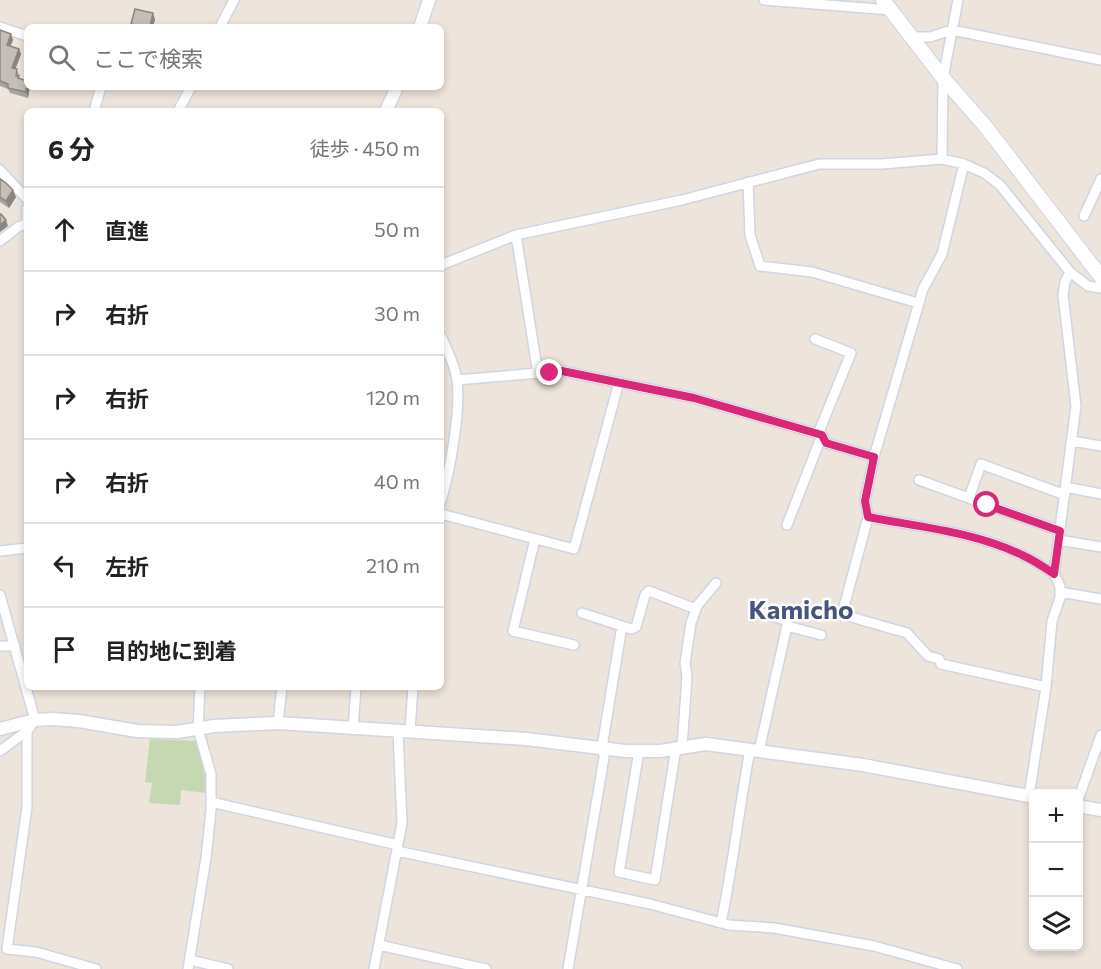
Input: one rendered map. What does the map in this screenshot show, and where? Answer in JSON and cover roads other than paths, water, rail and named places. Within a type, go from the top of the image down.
[{"type":"main road","points":[[887,5],[943,78],[986,127],[1101,277]]},
{"type":"street","points":[[222,24],[234,0]]},
{"type":"street","points":[[421,24],[429,0]]},
{"type":"street","points":[[764,0],[887,5]]},
{"type":"street","points":[[942,159],[943,78],[958,0]]},
{"type":"street","points":[[0,27],[24,35]]},
{"type":"street","points":[[912,37],[930,37],[952,30],[1101,60]]},
{"type":"street","points":[[95,108],[100,90]]},
{"type":"street","points":[[180,108],[189,90]]},
{"type":"street","points":[[387,108],[396,90]]},
{"type":"street","points":[[444,264],[516,236],[682,200],[819,164],[882,164],[942,159],[964,164],[984,173],[1000,184],[1070,272],[1088,286],[1101,288]]},
{"type":"street","points":[[964,164],[942,254],[918,303],[874,457],[865,501],[868,517],[844,607],[844,615],[908,633],[928,656],[939,659],[941,664],[1046,687]]},
{"type":"street","points":[[0,170],[24,194]]},
{"type":"street","points":[[1084,216],[1101,178]]},
{"type":"street","points":[[748,182],[750,235],[760,266],[812,272],[918,303]]},
{"type":"street","points":[[0,241],[24,225]]},
{"type":"street","points":[[516,236],[538,374]]},
{"type":"street","points":[[1032,789],[1046,687],[1052,621],[1060,598],[1054,574],[1076,406],[1063,295],[1065,282],[1070,272]]},
{"type":"street","points":[[787,525],[851,353],[815,339]]},
{"type":"street","points":[[444,342],[457,380],[452,448],[444,492]]},
{"type":"street","points":[[457,380],[562,371],[694,398],[820,434],[826,443],[874,457]]},
{"type":"street","points":[[444,515],[574,549],[619,382]]},
{"type":"street","points":[[1072,441],[1101,446]]},
{"type":"street","points":[[969,498],[981,464],[1065,491],[1101,494]]},
{"type":"street","points":[[919,480],[969,498],[1059,536],[1101,547]]},
{"type":"street","points":[[868,517],[959,534],[993,544],[1022,555],[1054,574]]},
{"type":"street","points":[[535,539],[513,630],[574,645]]},
{"type":"street","points":[[0,551],[24,548]]},
{"type":"street","points":[[639,751],[619,872],[655,880],[679,748],[690,623],[696,609],[716,583]]},
{"type":"street","points":[[582,613],[631,629],[636,627],[645,595],[649,591],[696,609]]},
{"type":"street","points":[[1060,592],[1101,599]]},
{"type":"street","points":[[0,595],[24,679]]},
{"type":"street","points":[[721,923],[732,871],[736,822],[788,621],[755,611]]},
{"type":"street","points":[[568,969],[622,626]]},
{"type":"street","points":[[787,626],[821,635]]},
{"type":"street","points":[[0,646],[15,646]]},
{"type":"street","points":[[27,690],[35,720]]},
{"type":"street","points":[[200,690],[198,729],[211,774],[211,802],[206,858],[189,964],[228,969]]},
{"type":"street","points":[[278,723],[282,690]]},
{"type":"street","points":[[353,729],[356,690]]},
{"type":"street","points":[[374,969],[402,823],[404,731],[412,690]]},
{"type":"street","points":[[0,751],[27,730],[35,720]]},
{"type":"street","points":[[0,729],[35,720],[79,721],[137,731],[177,732],[214,726],[278,723],[526,739],[603,749],[639,751],[660,751],[706,744],[863,765],[1029,796]]},
{"type":"street","points":[[27,730],[27,807],[7,949],[36,952],[96,969]]},
{"type":"street","points":[[1082,789],[1101,735]]},
{"type":"street","points":[[211,802],[398,848],[650,904],[721,923],[774,928],[863,944],[954,968]]},
{"type":"street","points":[[1083,807],[1101,810]]},
{"type":"street","points":[[379,945],[486,969]]},
{"type":"district","name":"Kamicho","points":[[801,610]]}]
